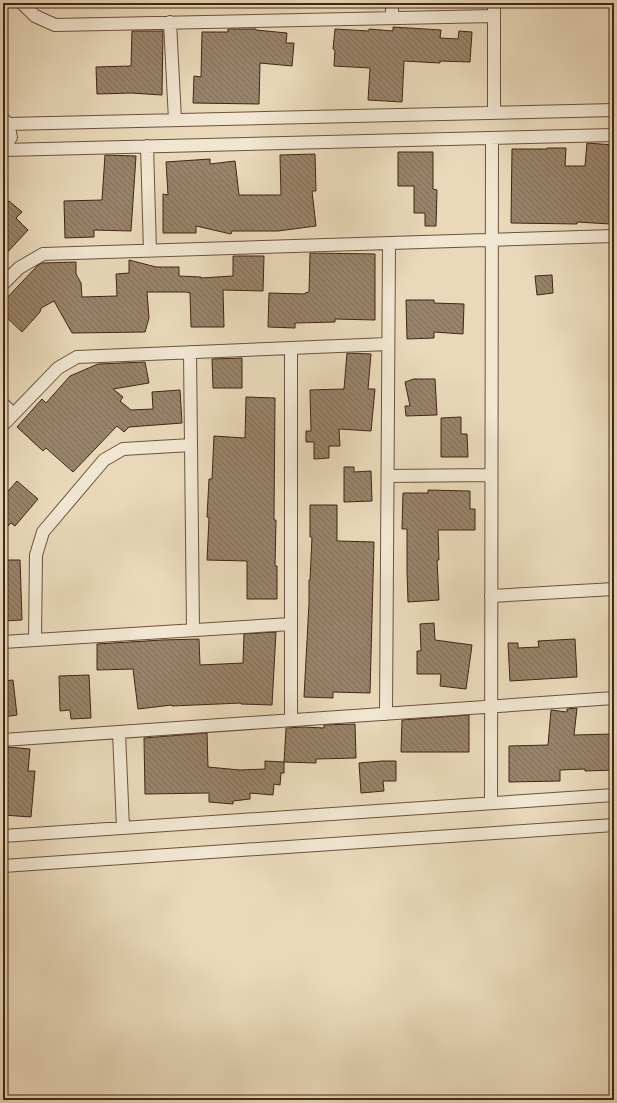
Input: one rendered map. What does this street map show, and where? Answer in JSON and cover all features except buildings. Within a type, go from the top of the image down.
[{"type":"street","points":[[22,3],[35,16],[55,25],[494,16]]},
{"type":"street","points":[[392,3],[392,18]]},
{"type":"street","points":[[494,3],[494,112]]},
{"type":"street","points":[[170,22],[174,120]]},
{"type":"street","points":[[3,150],[11,137],[5,123],[614,110]]},
{"type":"street","points":[[3,150],[614,136]]},
{"type":"street","points":[[491,803],[492,138]]},
{"type":"street","points":[[148,146],[150,251]]},
{"type":"street","points":[[3,284],[19,268],[43,254],[614,236]]},
{"type":"street","points":[[386,714],[389,244]]},
{"type":"street","points":[[3,425],[58,368],[77,357],[388,344]]},
{"type":"street","points":[[290,720],[291,348]]},
{"type":"street","points":[[190,352],[193,630]]},
{"type":"street","points":[[3,404],[13,414]]},
{"type":"street","points":[[35,640],[36,555],[43,532],[104,460],[123,449],[191,444]]},
{"type":"street","points":[[388,476],[491,475]]},
{"type":"street","points":[[491,596],[614,589]]},
{"type":"street","points":[[3,642],[291,624]]},
{"type":"street","points":[[3,740],[614,698]]},
{"type":"street","points":[[119,732],[123,828]]},
{"type":"street","points":[[3,836],[614,795]]},
{"type":"street","points":[[3,866],[614,825]]}]
